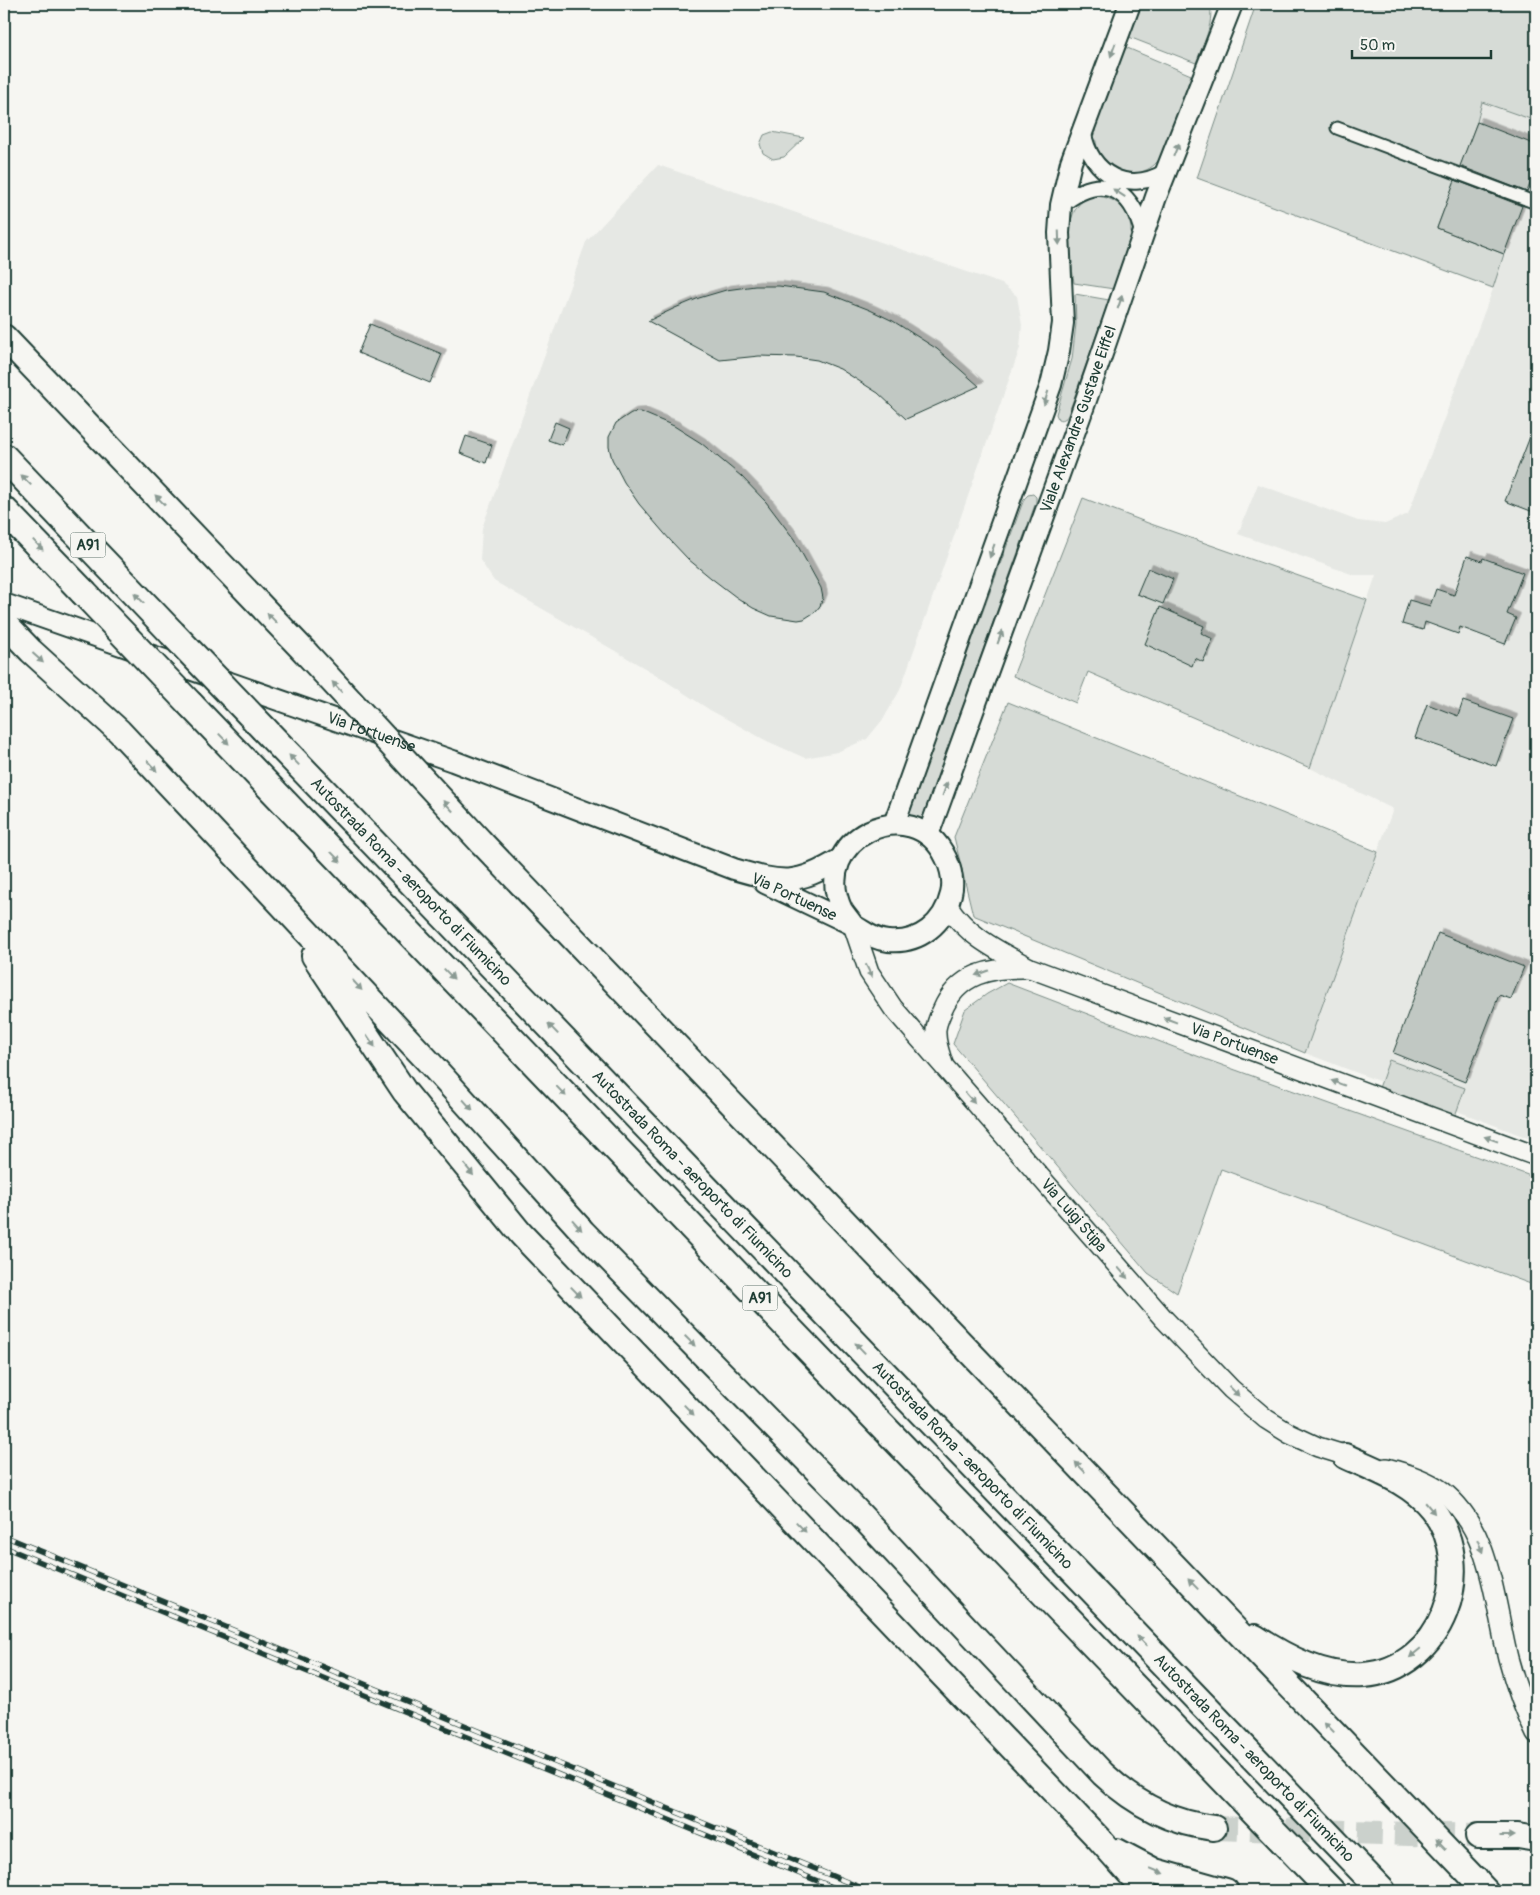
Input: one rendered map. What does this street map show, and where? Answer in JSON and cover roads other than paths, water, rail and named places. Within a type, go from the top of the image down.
[{"type":"highway","points":[[4,333],[44,379]]},
{"type":"highway","points":[[4,337],[306,653],[481,842],[1215,1607],[1480,1887]]},
{"type":"highway","name":"Autostrada Roma - aeroporto di Fiumicino","points":[[4,457],[1382,1891]]},
{"type":"highway","name":"A91","points":[[4,510],[1331,1891]]},
{"type":"highway","points":[[4,624],[119,731],[427,1060],[583,1232],[853,1507],[1103,1774],[1125,1793],[1156,1812],[1181,1822],[1214,1828]]},
{"type":"highway","points":[[276,899],[405,1092],[521,1234],[1099,1839],[1146,1891]]},
{"type":"highway","points":[[1215,1607],[1279,1652],[1317,1668],[1344,1674],[1377,1673],[1396,1666],[1414,1654],[1433,1634],[1445,1612],[1453,1584],[1454,1572],[1450,1547],[1440,1521],[1426,1502],[1403,1484],[1345,1456]]},
{"type":"highway","points":[[1478,1836],[1518,1836],[1536,1839]]},
{"type":"highway","points":[[1099,1839],[1155,1871],[1226,1891]]},
{"type":"main road","points":[[894,824],[1051,385],[1063,323],[1059,233],[1061,205],[1071,162],[1130,4]]},
{"type":"main road","name":"Viale Alexandre Gustave Eiffel","points":[[928,835],[1085,403],[1143,234],[1227,9]]},
{"type":"main road","name":"Via Portuense","points":[[4,604],[453,760],[734,869],[853,925],[869,936],[887,941],[906,940],[923,934],[938,922],[948,906],[953,887],[951,867],[942,850],[928,835],[912,827],[894,824],[878,826],[862,834],[849,845],[840,859],[836,876],[837,894],[843,911],[853,925]]},
{"type":"main road","name":"Via Portuense","points":[[734,869],[786,881],[812,874],[840,859]]},
{"type":"street","points":[[1336,128],[1536,203]]},
{"type":"street","points":[[1083,132],[1091,156],[1100,168],[1115,178],[1134,182],[1143,181],[1167,172]]},
{"type":"street","points":[[1061,205],[1078,192],[1091,187],[1099,186],[1113,189],[1134,207],[1138,214],[1143,234]]},
{"type":"street","name":"Via Portuense","points":[[948,906],[971,934],[1030,968],[1536,1156]]},
{"type":"street","name":"Via Luigi Stipa","points":[[853,925],[864,962],[876,984],[907,1026],[1164,1319],[1231,1389],[1266,1419],[1290,1434],[1318,1447],[1410,1475],[1432,1485],[1454,1503],[1469,1521],[1487,1564],[1508,1659],[1536,1734]]},
{"type":"street","points":[[945,1069],[935,1032],[938,1021],[951,996],[962,984],[986,971],[997,968],[1030,968]]},
{"type":"tunnel","points":[[1214,1828],[1478,1836]]},
{"type":"railway","points":[[4,1536],[869,1891]]},
{"type":"railway","points":[[4,1547],[842,1891]]}]
